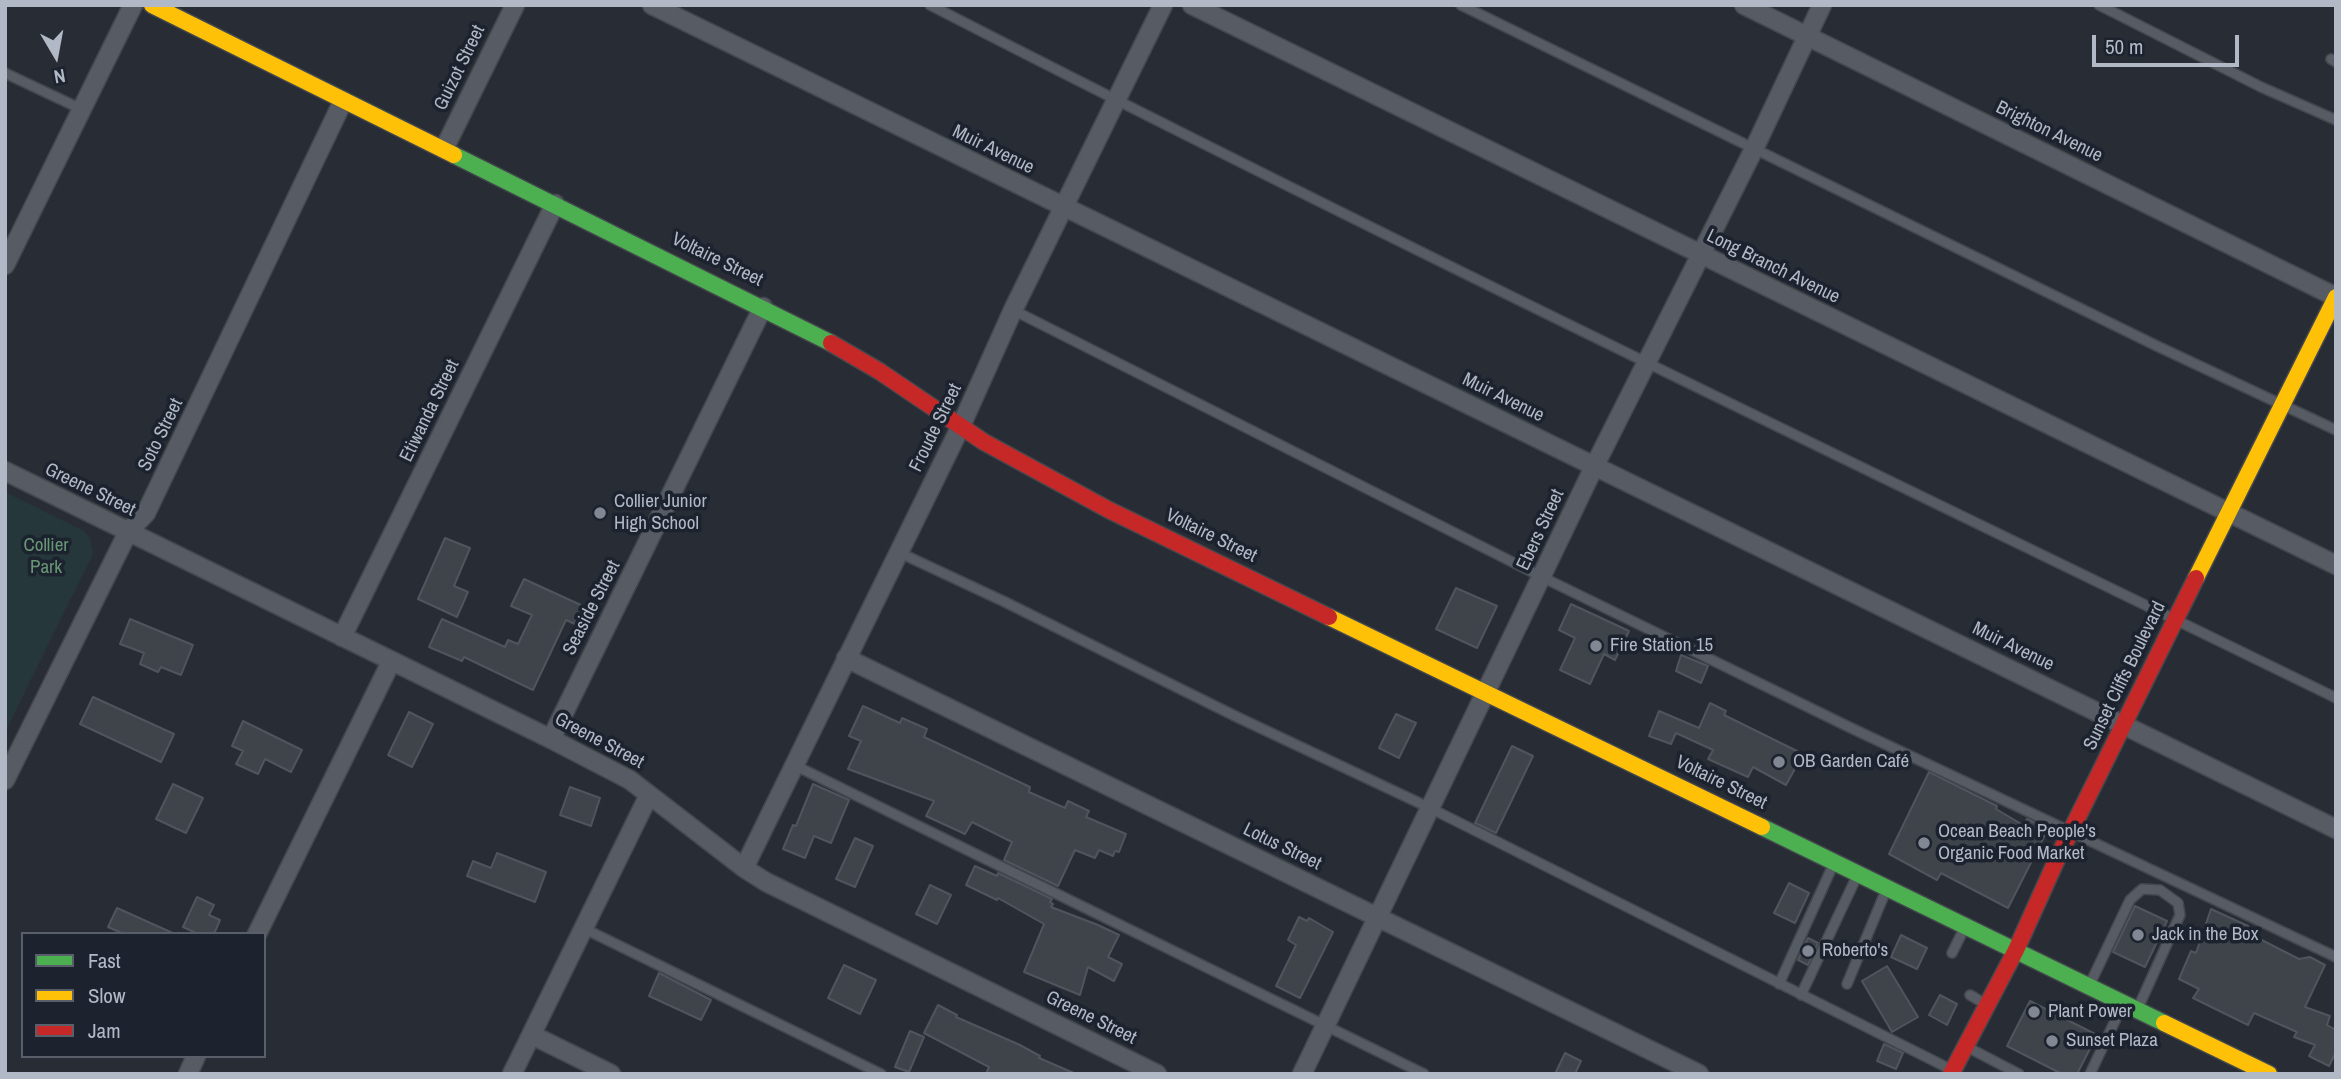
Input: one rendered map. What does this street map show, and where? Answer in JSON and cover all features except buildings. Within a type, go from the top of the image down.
[{"type":"main road","name":"Voltaire Street","points":[[152,5],[763,307],[846,351],[960,428],[1109,510],[2269,1074]]},
{"type":"main road","name":"Sunset Cliffs Boulevard","points":[[1955,1073],[1962,1047],[2016,950],[2336,297]]},
{"type":"street","points":[[5,265],[133,5]]},
{"type":"street","name":"Guizot Street","points":[[444,149],[515,5]]},
{"type":"street","name":"Muir Avenue","points":[[652,5],[2336,829]]},
{"type":"street","name":"Froude Street","points":[[744,868],[960,428],[1013,310],[1163,5]]},
{"type":"street","name":"Long Branch Avenue","points":[[1192,5],[2336,565]]},
{"type":"street","name":"Brighton Avenue","points":[[1744,5],[2336,297]]},
{"type":"street","name":"Ebers Street","points":[[1302,1074],[1594,467],[1754,149],[1822,5]]},
{"type":"street","name":"Soto Street","points":[[5,780],[128,532],[146,513],[344,101]]},
{"type":"street","name":"Etiwanda Street","points":[[342,637],[555,204]]},
{"type":"street","name":"Seaside Street","points":[[551,739],[763,307]]},
{"type":"street","name":"Greene Street","points":[[5,471],[631,780],[766,882],[1157,1074]]},
{"type":"street","name":"Lotus Street","points":[[846,658],[1699,1074]]},
{"type":"street","points":[[258,932],[391,662]]},
{"type":"street","points":[[512,1074],[649,795]]},
{"type":"street","points":[[532,1035],[611,1074]]},
{"type":"street","points":[[188,1074],[195,1058]]},
{"type":"lane","points":[[930,5],[1646,364],[2336,698]]},
{"type":"lane","points":[[1461,5],[2336,430]]},
{"type":"lane","points":[[2099,5],[2261,87],[2336,120]]},
{"type":"lane","points":[[5,73],[81,108]]},
{"type":"lane","points":[[1013,310],[1542,577],[1849,727],[2336,957]]},
{"type":"lane","points":[[898,552],[1430,808],[1801,995],[1921,1050],[1955,1073]]},
{"type":"lane","points":[[793,765],[1424,1074]]},
{"type":"lane","points":[[1779,984],[1835,862]]},
{"type":"lane","points":[[1801,995],[1858,873]]},
{"type":"lane","points":[[1847,984],[1887,887]]},
{"type":"lane","points":[[2089,986],[2130,900],[2142,889],[2160,890],[2178,903],[2180,915],[2090,1074]]},
{"type":"lane","points":[[1952,953],[1965,925]]},
{"type":"lane","points":[[585,929],[881,1074]]},
{"type":"lane","points":[[1970,995],[1987,1005]]},
{"type":"lane","points":[[1962,1047],[2019,1074]]},
{"type":"green space","name":"Collier Park","points":[[5,492],[84,531],[90,538],[93,554],[5,732]]},
{"type":"traffic: fast","points":[[454,155],[831,343]]},
{"type":"traffic: fast","points":[[1762,827],[2164,1023]]},
{"type":"traffic: slow","points":[[152,5],[454,155]]},
{"type":"traffic: slow","points":[[2196,578],[2336,297]]},
{"type":"traffic: slow","points":[[1329,617],[1762,827]]},
{"type":"traffic: slow","points":[[2164,1023],[2269,1074]]},
{"type":"traffic: jam","points":[[831,343],[879,371],[984,442],[1109,510],[1329,617]]},
{"type":"traffic: jam","points":[[1951,1074],[2016,950],[2057,859],[2196,578]]},
{"type":"place","name":"Collier Junior High School","points":[[600,513]]},
{"type":"place","name":"Fire Station 15","points":[[1596,646]]},
{"type":"place","name":"OB Garden Café","points":[[1779,762]]},
{"type":"place","name":"Ocean Beach People's Organic Food Market","points":[[1924,843]]},
{"type":"place","name":"Jack in the Box","points":[[2138,935]]},
{"type":"place","name":"Roberto's","points":[[1808,951]]},
{"type":"place","name":"Plant Power","points":[[2034,1012]]},
{"type":"place","name":"Sunset Plaza","points":[[2052,1041]]}]
